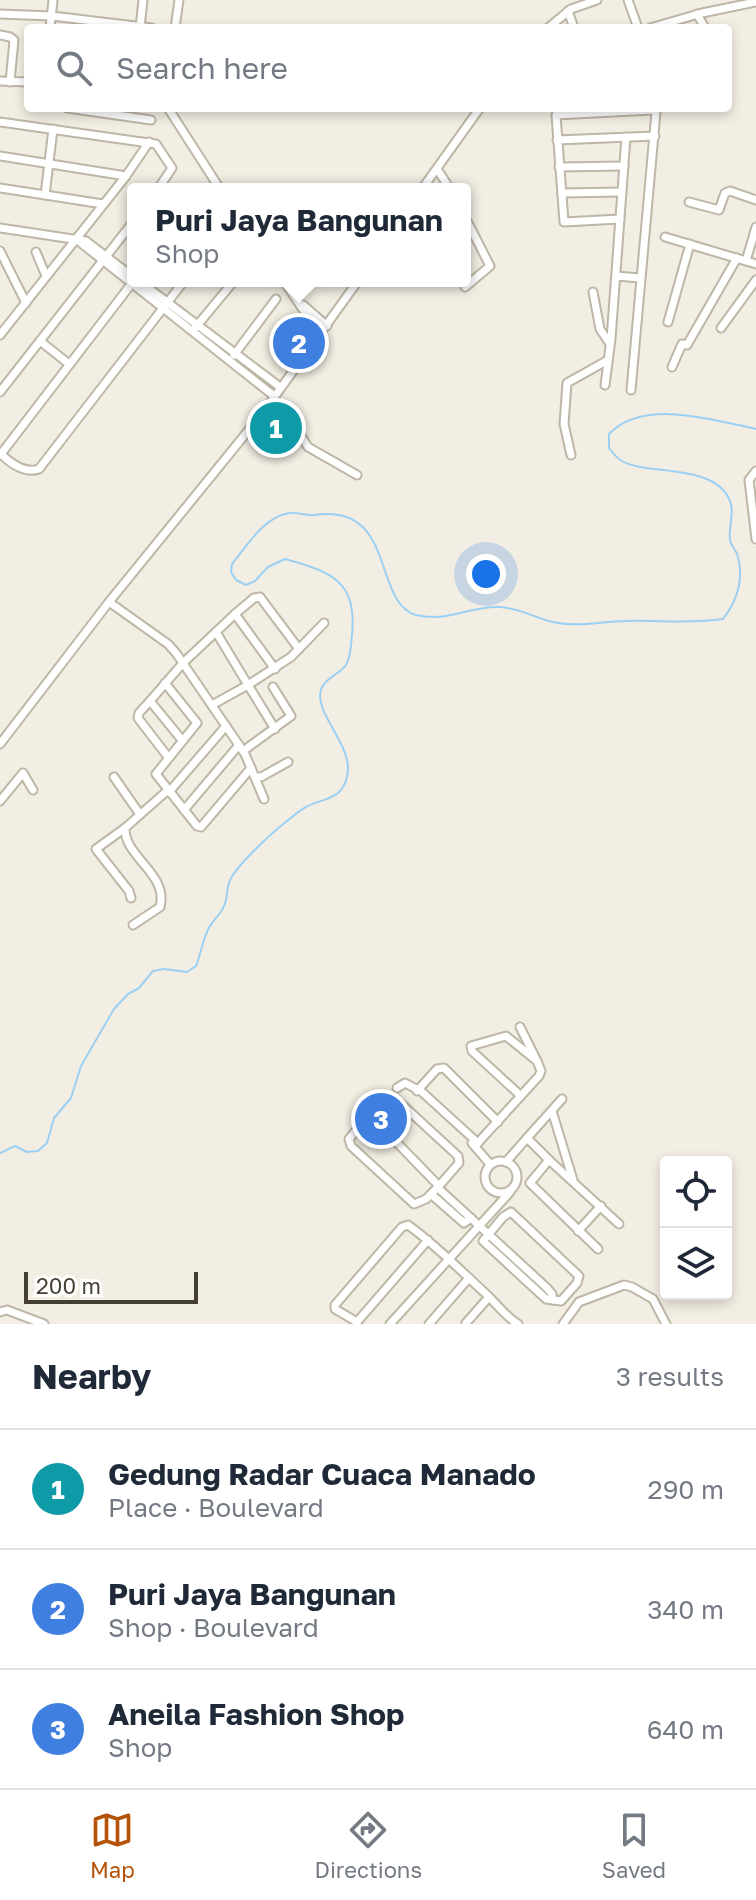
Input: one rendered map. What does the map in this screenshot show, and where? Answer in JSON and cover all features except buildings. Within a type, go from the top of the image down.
[{"type":"street","points":[[51,24],[53,0]]},
{"type":"street","points":[[140,24],[143,0]]},
{"type":"street","points":[[176,24],[179,0]]},
{"type":"street","points":[[553,24],[568,11],[597,0]]},
{"type":"street","points":[[628,0],[637,24]]},
{"type":"street","points":[[663,24],[756,2]]},
{"type":"street","points":[[568,11],[573,24]]},
{"type":"street","points":[[0,14],[52,16],[116,24]]},
{"type":"street","points":[[697,14],[703,24]]},
{"type":"street","points":[[0,35],[14,40],[10,82]]},
{"type":"street","points":[[0,81],[24,82]]},
{"type":"street","points":[[129,112],[151,120]]},
{"type":"street","points":[[171,112],[216,183]]},
{"type":"street","points":[[426,183],[477,112]]},
{"type":"street","points":[[585,112],[556,115],[564,222],[620,219]]},
{"type":"street","points":[[631,390],[655,136],[654,112]]},
{"type":"street","points":[[0,122],[158,145],[172,168],[162,183]]},
{"type":"street","points":[[45,195],[53,129]]},
{"type":"street","points":[[557,140],[655,136]]},
{"type":"street","points":[[605,385],[626,137]]},
{"type":"street","points":[[2,332],[126,176],[149,142]]},
{"type":"street","points":[[0,156],[126,176]]},
{"type":"street","points":[[559,167],[624,166]]},
{"type":"street","points":[[437,169],[446,183]]},
{"type":"street","points":[[0,188],[103,204]]},
{"type":"street","points":[[689,202],[719,210],[725,193],[730,191],[756,200]]},
{"type":"street","points":[[562,193],[622,192]]},
{"type":"street","points":[[672,367],[682,344],[687,345],[742,260],[756,227]]},
{"type":"street","points":[[0,228],[76,239],[127,276]]},
{"type":"street","points":[[471,229],[490,266],[471,282]]},
{"type":"street","points":[[0,392],[127,230]]},
{"type":"street","points":[[665,237],[756,264]]},
{"type":"street","points":[[668,322],[690,244]]},
{"type":"street","points":[[0,251],[26,303]]},
{"type":"street","points":[[36,252],[46,276]]},
{"type":"street","points":[[616,276],[640,278]]},
{"type":"street","points":[[721,328],[756,280]]},
{"type":"street","points":[[129,287],[1,454],[16,466],[32,471],[39,469],[179,287]]},
{"type":"street","points":[[141,287],[232,357],[280,387]]},
{"type":"street","points":[[194,329],[229,287]]},
{"type":"street","points":[[288,287],[320,335]]},
{"type":"street","points":[[0,744],[109,602],[265,410],[354,287]]},
{"type":"street","points":[[593,292],[600,329],[610,344]]},
{"type":"street","points":[[295,298],[327,326]]},
{"type":"street","points":[[232,357],[276,299]]},
{"type":"street","points":[[0,321],[2,332]]},
{"type":"street","points":[[40,341],[69,364]]},
{"type":"street","points":[[232,357],[274,396]]},
{"type":"street","points":[[571,455],[564,424],[567,383],[608,360]]},
{"type":"street","points":[[265,410],[298,431],[308,447],[357,475]]},
{"type":"street","points":[[756,471],[749,480],[753,491],[756,539]]},
{"type":"street","points":[[168,757],[138,718],[139,713],[183,663],[254,598],[260,597],[299,649]]},
{"type":"street","points":[[109,602],[168,644],[183,663],[241,748],[264,799]]},
{"type":"street","points":[[235,614],[275,669]]},
{"type":"street","points":[[212,705],[275,669],[324,623]]},
{"type":"street","points":[[216,632],[275,729]]},
{"type":"street","points":[[165,683],[197,722],[156,774],[197,826],[201,827],[251,768]]},
{"type":"street","points":[[184,810],[241,748],[291,716],[273,687]]},
{"type":"street","points":[[150,701],[182,740]]},
{"type":"street","points":[[131,898],[129,891],[96,849],[169,791],[226,726]]},
{"type":"street","points":[[255,777],[261,777],[288,762]]},
{"type":"street","points":[[0,801],[23,773],[33,790]]},
{"type":"street","points":[[114,777],[139,813]]},
{"type":"street","points":[[125,828],[127,839],[159,884],[162,898],[160,907],[133,925]]},
{"type":"street","points":[[476,1145],[541,1074],[520,1027]]},
{"type":"street","points":[[521,1096],[471,1047],[504,1035],[537,1061]]},
{"type":"street","points":[[417,1090],[437,1069],[444,1068],[498,1122]]},
{"type":"street","points":[[397,1088],[405,1083],[417,1090],[476,1145],[489,1163]]},
{"type":"street","points":[[396,1099],[458,1156],[459,1163],[436,1190],[416,1205],[412,1203],[350,1144],[350,1138],[371,1116],[389,1100],[396,1099]]},
{"type":"street","points":[[489,1163],[506,1162],[562,1099]]},
{"type":"street","points":[[552,1111],[574,1182]]},
{"type":"street","points":[[371,1116],[436,1190],[547,1288],[553,1300],[563,1300],[580,1280],[578,1274],[511,1212],[489,1234]]},
{"type":"street","points":[[527,1138],[619,1224]]},
{"type":"street","points":[[549,1160],[530,1185],[598,1249]]},
{"type":"street","points":[[390,1324],[516,1187],[513,1170],[506,1162]]},
{"type":"street","points":[[489,1163],[484,1174],[488,1186],[501,1194],[510,1192]]},
{"type":"street","points":[[578,1231],[601,1206]]},
{"type":"street","points":[[428,1240],[357,1323],[336,1311],[335,1305],[408,1225],[428,1240],[518,1324]]},
{"type":"street","points":[[429,1324],[469,1278]]},
{"type":"street","points":[[563,1324],[579,1302],[624,1285],[653,1299],[666,1324]]},
{"type":"street","points":[[466,1323],[489,1297]]},
{"type":"street","points":[[0,1314],[10,1311],[44,1324]]},
{"type":"waterway","points":[[0,1153],[15,1146],[27,1152],[38,1151],[47,1143],[54,1118],[71,1098],[81,1066],[114,1009],[128,994],[139,988],[153,971],[187,972],[196,966],[208,930],[223,909],[232,876],[264,841],[296,813],[336,795],[343,787],[348,775],[348,763],[320,696],[323,686],[343,669],[349,658],[352,635],[350,602],[338,582],[328,575],[285,559],[268,567],[255,581],[246,585],[236,580],[231,572],[232,564],[264,526],[281,515],[293,513],[340,515],[359,523],[371,538],[402,607],[416,615],[439,617],[500,607],[566,624],[723,619],[740,582],[740,566],[730,540],[731,504],[724,491],[698,476],[622,461],[609,448],[609,434],[623,423],[659,414],[700,417],[756,429]]},
{"type":"place","name":"Puri Jaya Bangunan","points":[[299,343]]},
{"type":"place","name":"Gedung Radar Cuaca Manado","points":[[276,428]]},
{"type":"place","name":"Aneila Fashion Shop","points":[[381,1119]]}]
